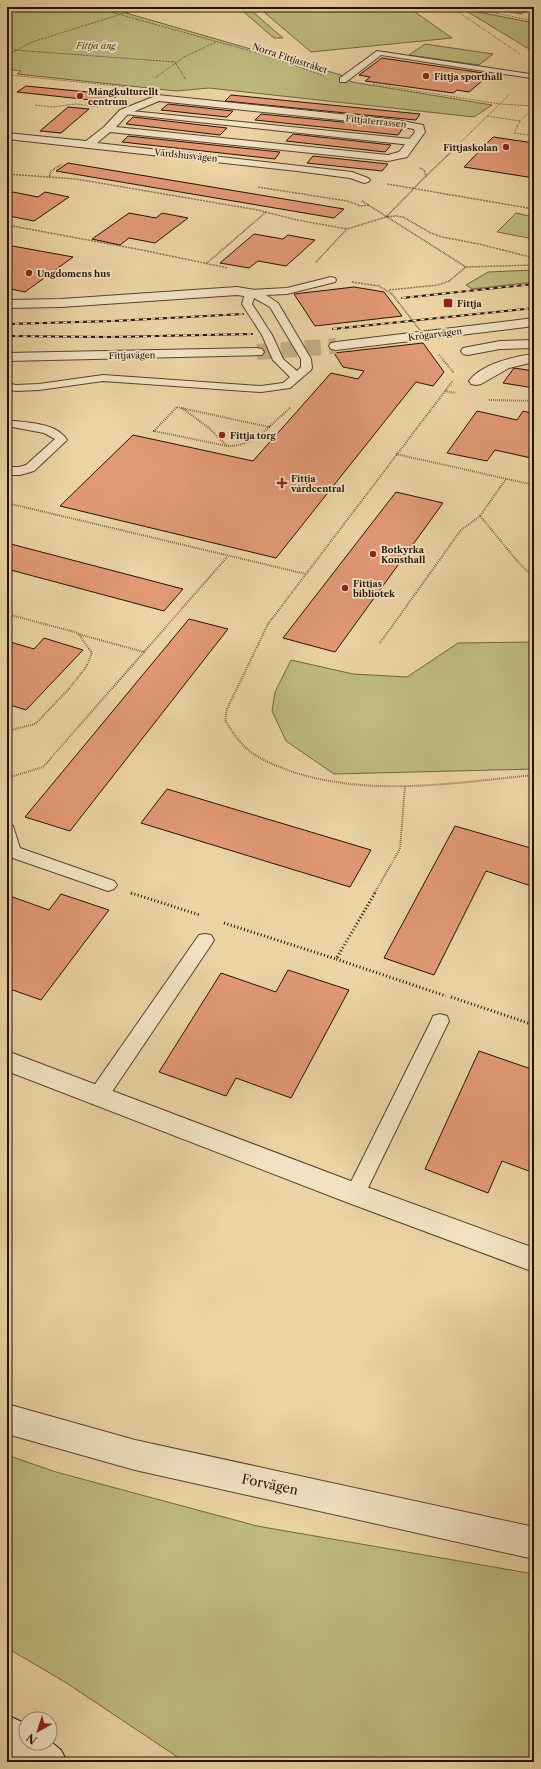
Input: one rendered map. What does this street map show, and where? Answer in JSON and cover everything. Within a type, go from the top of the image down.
[{"type":"street","name":"Fittjaterrassen","points":[[89,144],[108,129],[124,112],[158,98],[419,127],[420,132],[402,155],[388,158],[108,129]]},
{"type":"street","name":"Värdshusvägen","points":[[7,136],[297,168],[352,175],[364,180]]},
{"type":"street","points":[[7,304],[61,303],[230,291],[250,294]]},
{"type":"street","name":"Krögarvägen","points":[[336,346],[534,322]]},
{"type":"street","name":"Krögarvägen","points":[[468,351],[500,345],[534,344]]},
{"type":"street","name":"Fittjavägen","points":[[7,357],[257,352]]},
{"type":"street","points":[[476,381],[492,370],[510,361],[534,358]]},
{"type":"street","points":[[7,1061],[534,1260]]},
{"type":"street","name":"Forvägen","points":[[7,1419],[135,1455],[534,1543]]},
{"type":"street","points":[[7,1732],[49,1762]]},
{"type":"lane","points":[[342,80],[380,53],[530,76]]},
{"type":"lane","points":[[124,112],[411,142]]},
{"type":"lane","points":[[250,294],[288,291],[331,280]]},
{"type":"lane","points":[[250,294],[247,304],[267,335],[278,360],[297,377]]},
{"type":"lane","points":[[7,386],[16,388],[38,387],[103,378],[261,389],[286,386],[307,368],[306,359],[274,305],[262,297],[250,294]]},
{"type":"lane","points":[[7,422],[47,430],[58,434],[61,440],[30,468],[20,471],[7,471]]},
{"type":"lane","points":[[7,830],[13,852],[108,885]]},
{"type":"lane","points":[[98,1096],[205,940]]},
{"type":"lane","points":[[356,1194],[440,1021]]},
{"type":"path","name":"Norra Fittjastråket","points":[[93,7],[272,57],[322,76],[500,104],[534,107]]},
{"type":"path","points":[[7,55],[14,50],[32,42],[144,7]]},
{"type":"path","points":[[451,7],[521,54]]},
{"type":"path","points":[[465,7],[534,21]]},
{"type":"path","points":[[153,80],[175,62],[216,41]]},
{"type":"path","points":[[14,50],[79,57],[175,62]]},
{"type":"path","points":[[175,62],[187,82]]},
{"type":"path","points":[[8,75],[134,88]]},
{"type":"path","points":[[35,105],[52,107],[76,104],[124,112]]},
{"type":"path","points":[[534,107],[520,121],[514,133],[534,136]]},
{"type":"path","points":[[386,217],[486,116],[520,121]]},
{"type":"path","points":[[7,174],[76,179],[266,212],[297,220],[347,229],[386,217],[403,217],[431,233],[442,237],[479,244],[534,258]]},
{"type":"path","points":[[364,180],[534,209]]},
{"type":"path","points":[[207,264],[266,212]]},
{"type":"path","points":[[7,225],[231,268]]},
{"type":"path","points":[[288,291],[347,229]]},
{"type":"path","points":[[331,280],[374,284],[389,290],[438,285],[449,281],[466,267],[534,265]]},
{"type":"path","points":[[389,290],[433,347]]},
{"type":"path","points":[[438,353],[456,376]]},
{"type":"path","points":[[453,381],[268,624],[227,710],[225,720],[233,734],[248,749],[273,764],[300,775],[325,782],[354,785],[405,786],[534,775]]},
{"type":"path","points":[[493,401],[534,401]]},
{"type":"path","points":[[177,407],[269,427],[257,439],[248,444],[228,446],[154,431],[177,407]]},
{"type":"path","points":[[181,408],[209,428],[228,446]]},
{"type":"path","points":[[396,454],[534,485]]},
{"type":"path","points":[[380,643],[460,530],[480,516],[506,479]]},
{"type":"path","points":[[7,502],[306,574]]},
{"type":"path","points":[[480,516],[519,563],[534,578]]},
{"type":"path","points":[[7,778],[43,767],[228,556]]},
{"type":"path","points":[[7,614],[144,652]]},
{"type":"path","points":[[7,731],[35,724],[68,690],[86,667],[92,653],[78,633]]},
{"type":"path","points":[[405,786],[400,849],[336,959],[534,1025]]},
{"type":"green space","name":"Fittja äng","points":[[7,7],[142,7],[126,13],[341,75],[352,82],[492,105],[474,117],[209,88],[177,91],[17,74],[21,71],[7,69]]},
{"type":"green space","points":[[238,7],[247,7],[283,38],[274,38]]},
{"type":"green space","points":[[258,7],[408,7],[452,38],[311,52]]},
{"type":"green space","points":[[488,7],[534,7],[534,8],[520,14]]},
{"type":"green space","points":[[463,9],[534,23],[534,52]]},
{"type":"green space","points":[[425,44],[493,54],[479,65],[409,55]]},
{"type":"green space","points":[[516,213],[534,217],[534,239],[497,232]]},
{"type":"green space","points":[[534,270],[534,282],[472,289],[466,285],[488,272]]},
{"type":"green space","points":[[534,642],[534,769],[334,774],[286,741],[272,711],[275,692],[291,660],[353,674],[407,677],[458,643]]},
{"type":"green space","points":[[7,1455],[56,1472],[257,1526],[534,1574],[534,1762],[185,1762],[65,1682],[7,1648]]},
{"type":"building","name":"Fittja sporthall","points":[[382,58],[490,74],[469,92],[457,90],[453,93],[365,81],[370,77],[359,75]]},
{"type":"building","name":"Mångkulturellt centrum","points":[[26,86],[118,95],[110,102],[17,92]]},
{"type":"building","points":[[231,95],[420,114],[416,120],[225,101]]},
{"type":"building","points":[[168,104],[233,111],[227,117],[161,110]]},
{"type":"building","points":[[68,107],[89,109],[61,133],[40,131]]},
{"type":"building","points":[[261,114],[403,128],[398,135],[255,120]]},
{"type":"building","points":[[133,117],[227,128],[220,135],[126,124]]},
{"type":"building","points":[[293,134],[391,145],[385,152],[286,141]]},
{"type":"building","points":[[128,136],[280,152],[275,159],[122,142]]},
{"type":"building","points":[[493,137],[534,143],[534,178],[464,167]]},
{"type":"building","points":[[313,156],[388,164],[382,171],[307,163]]},
{"type":"building","points":[[68,163],[344,209],[334,218],[56,171]]},
{"type":"building","points":[[13,192],[38,197],[45,192],[69,197],[34,221],[9,216],[7,217],[7,196]]},
{"type":"building","points":[[129,213],[156,218],[162,213],[188,218],[155,243],[129,238],[120,245],[92,239]]},
{"type":"building","points":[[254,234],[283,239],[288,235],[315,240],[286,266],[258,261],[249,268],[220,263]]},
{"type":"building","name":"Ungdomens hus","points":[[7,245],[73,257],[25,292],[7,289]]},
{"type":"building","points":[[354,287],[384,292],[402,316],[315,326],[294,294]]},
{"type":"building","points":[[423,343],[444,372],[433,386],[416,382],[276,558],[60,506],[133,435],[253,461],[331,373],[358,379],[364,371],[343,367],[334,353]]},
{"type":"building","points":[[514,368],[534,371],[534,388],[503,383]]},
{"type":"building","points":[[477,411],[517,420],[523,411],[534,414],[534,453],[531,458],[495,450],[487,461],[447,453]]},
{"type":"building","points":[[396,492],[443,503],[335,652],[283,638]]},
{"type":"building","points":[[7,543],[183,589],[164,611],[7,569]]},
{"type":"building","points":[[189,619],[228,629],[70,831],[25,817]]},
{"type":"building","points":[[44,638],[83,650],[26,710],[7,704],[7,641],[34,649]]},
{"type":"building","points":[[167,789],[371,850],[350,887],[141,823]]},
{"type":"building","points":[[455,826],[534,849],[534,887],[486,871],[434,975],[384,958]]},
{"type":"building","points":[[61,894],[109,910],[41,1000],[7,988],[7,895],[49,910]]},
{"type":"building","points":[[288,970],[349,990],[291,1098],[236,1078],[226,1096],[159,1072],[221,973],[276,992]]},
{"type":"building","points":[[479,1051],[534,1070],[534,1173],[502,1161],[488,1193],[425,1169]]},
{"type":"tunnel","points":[[257,352],[336,346]]},
{"type":"railway","points":[[402,298],[534,284]]},
{"type":"railway","points":[[333,329],[534,308]]},
{"type":"railway","points":[[7,324],[113,321],[243,314]]},
{"type":"railway","points":[[7,336],[110,337],[252,334]]},
{"type":"place","name":"Fittja sporthall","points":[[426,76]]},
{"type":"place","name":"Mångkulturellt centrum","points":[[80,96]]},
{"type":"place","name":"Fittjaskolan","points":[[506,147]]},
{"type":"place","name":"Ungdomens hus","points":[[29,273]]},
{"type":"place","name":"Fittja","points":[[448,303]]},
{"type":"place","name":"Fittja torg","points":[[222,435]]},
{"type":"place","name":"Fittja vårdcentral","points":[[282,483]]},
{"type":"place","name":"Botkyrka Konsthall","points":[[373,554]]},
{"type":"place","name":"Fittjas bibliotek","points":[[345,588]]}]
